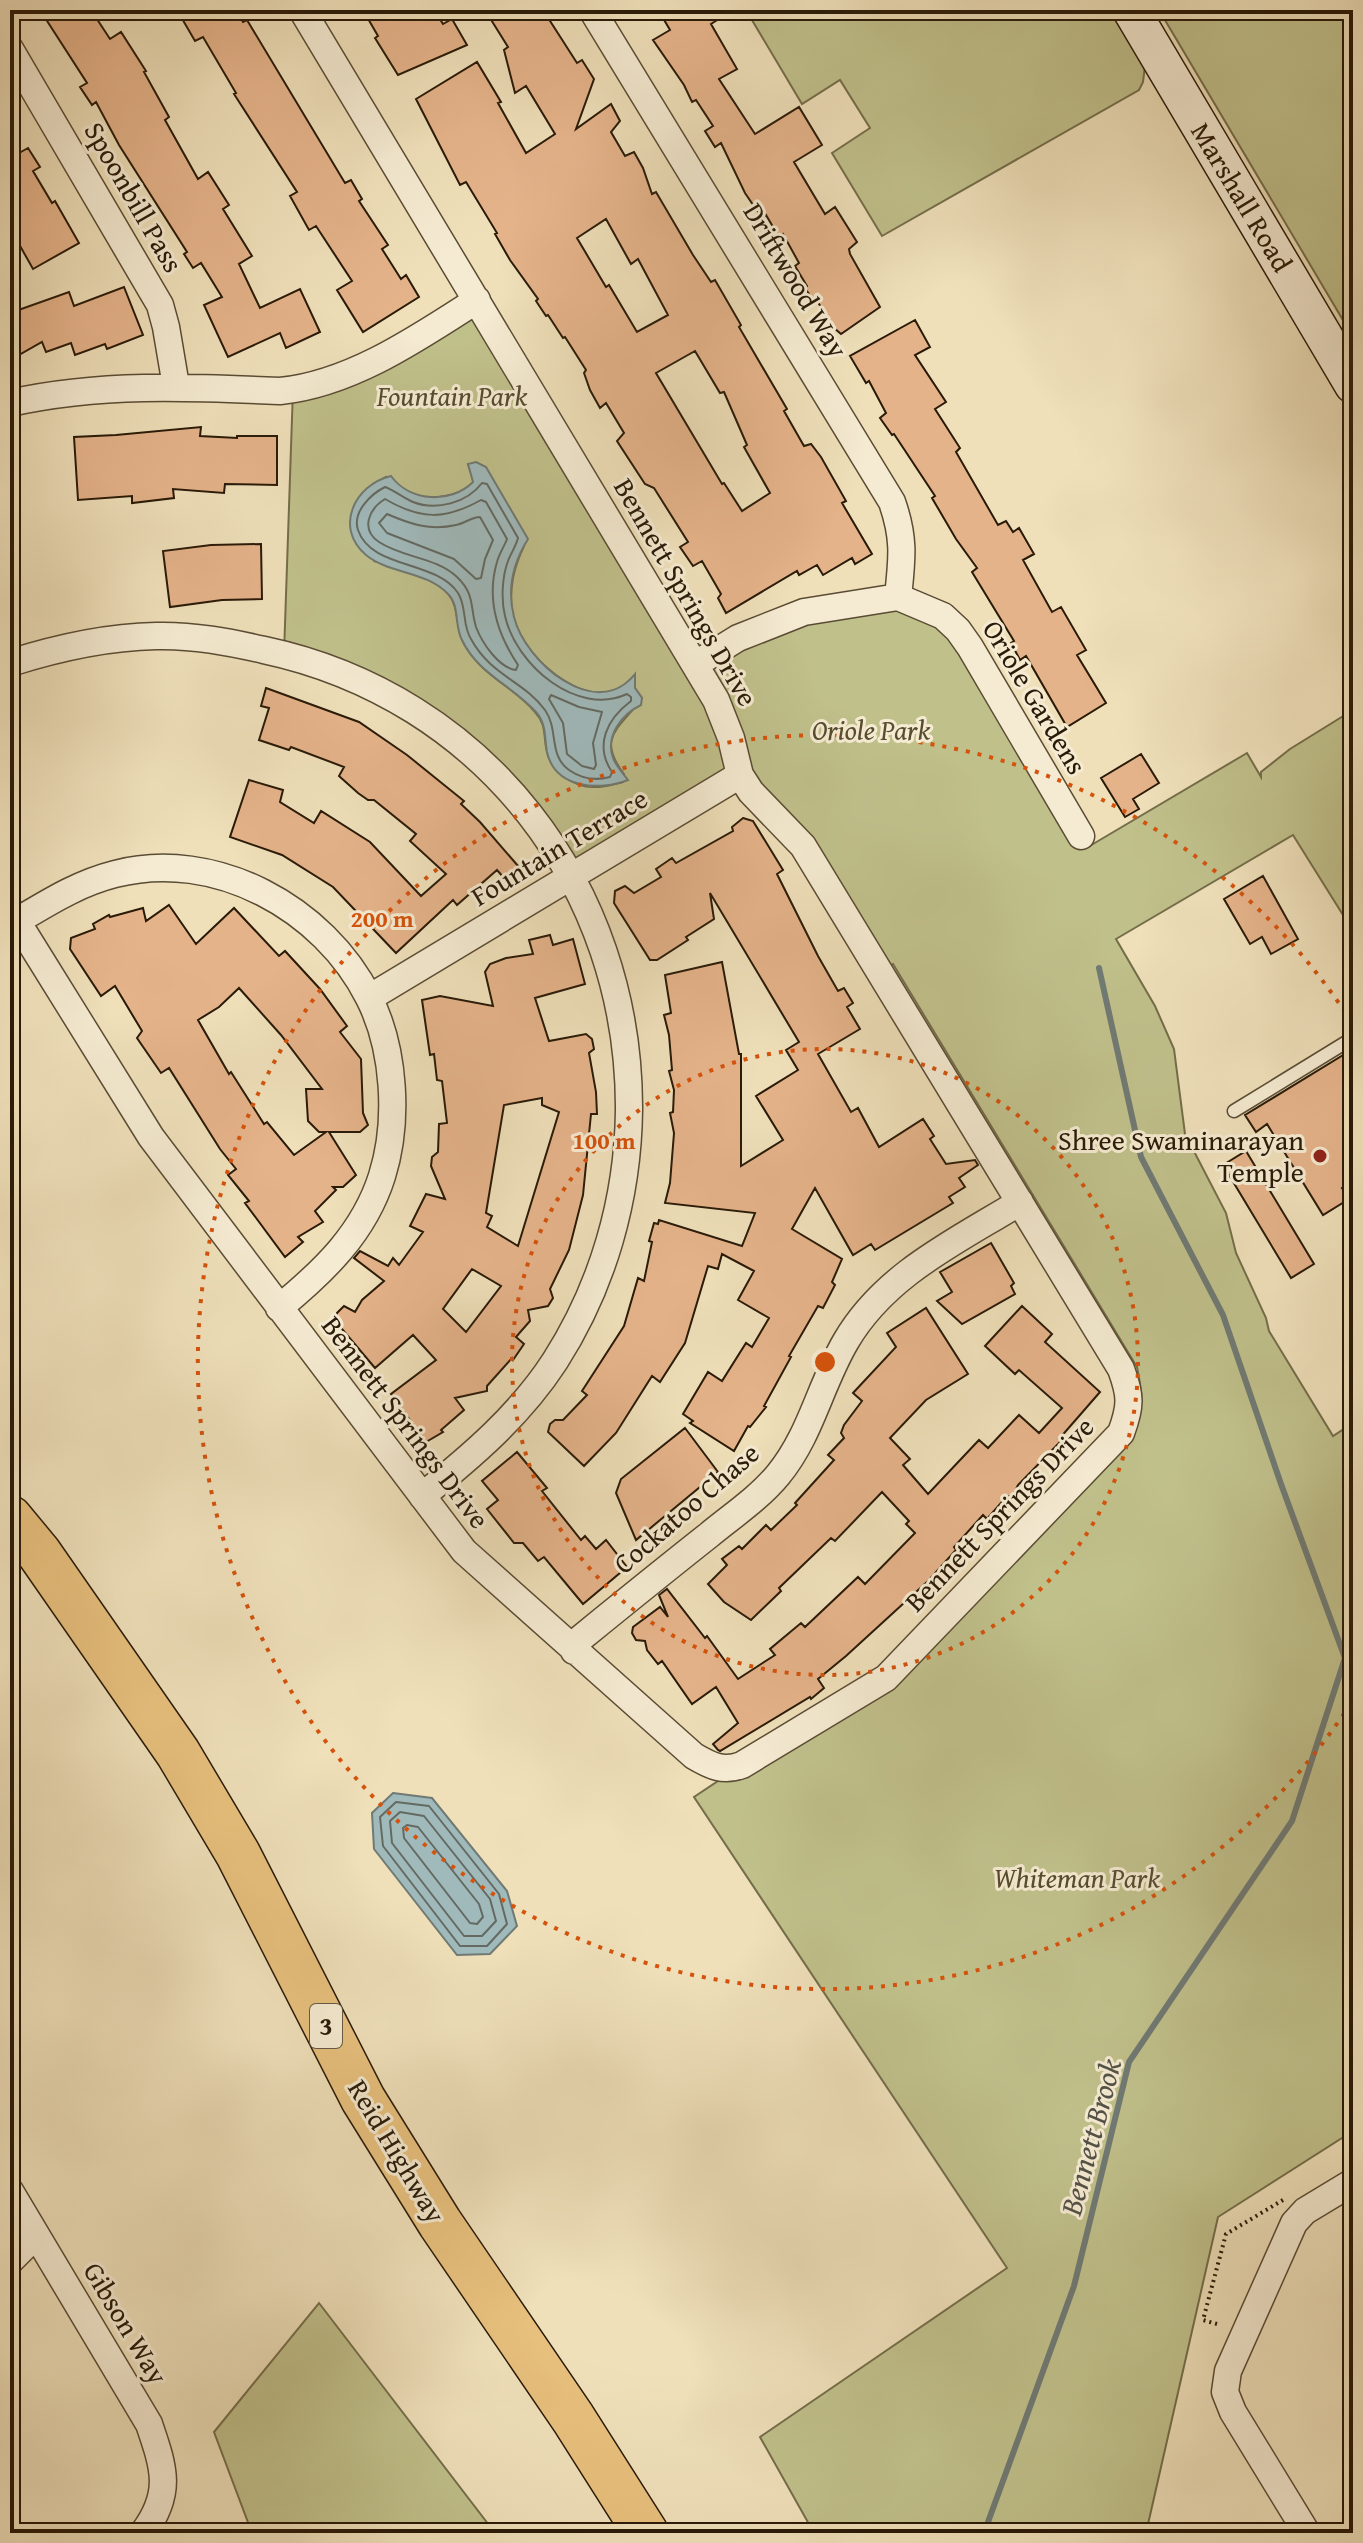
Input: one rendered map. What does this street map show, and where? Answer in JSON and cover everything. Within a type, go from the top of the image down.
[{"type":"highway","name":"Reid Highway","points":[[10,1518],[48,1565],[178,1753],[238,1854],[363,2099],[440,2223],[573,2418],[646,2533]]},
{"type":"highway","name":"Reid Highway","points":[[10,1560],[88,1663],[158,1768],[219,1871],[337,2115],[615,2533]]},
{"type":"main road","name":"Marshall Road","points":[[1131,10],[1353,385]]},
{"type":"street","name":"Bennett Springs Drive","points":[[14,915],[151,1137],[464,1551],[694,1756],[712,1767],[729,1770],[742,1765],[886,1678],[1121,1433],[1130,1409],[1129,1391],[1121,1369],[803,846],[751,792],[740,775],[731,738],[716,700],[696,664],[302,10]]},
{"type":"street","name":"Driftwood Way","points":[[592,10],[892,502],[901,529],[898,597]]},
{"type":"street","name":"Spoonbill Pass","points":[[10,49],[160,305],[176,386]]},
{"type":"street","points":[[10,403],[100,390],[176,386],[280,391],[304,388],[374,361],[477,300]]},
{"type":"street","points":[[696,664],[738,638],[804,612],[898,597]]},
{"type":"street","name":"Oriole Gardens","points":[[898,597],[943,616],[958,630],[982,665],[1081,836]]},
{"type":"street","points":[[10,663],[87,643],[121,638],[189,636],[256,648],[327,667],[414,709],[470,750],[522,802],[570,877],[599,940],[622,1013],[629,1102],[626,1165],[620,1205],[607,1253],[591,1292],[556,1360],[535,1389],[483,1447],[422,1496]]},
{"type":"street","name":"Fountain Terrace","points":[[369,998],[740,775]]},
{"type":"street","points":[[14,915],[82,884],[118,873],[156,868],[216,875],[262,891],[297,914],[326,938],[369,998],[387,1055],[392,1088],[393,1120],[383,1174],[373,1200],[338,1256],[279,1308]]},
{"type":"street","name":"Cockatoo Chase","points":[[574,1651],[581,1638],[776,1477],[801,1443],[846,1342],[862,1317],[881,1297],[914,1267],[1020,1202]]},
{"type":"street","points":[[1307,2533],[1233,2412],[1225,2392],[1228,2371],[1294,2223],[1305,2211],[1353,2182]]},
{"type":"street","name":"Gibson Way","points":[[10,2191],[149,2424],[161,2459],[163,2496],[143,2533]]},
{"type":"street","points":[[10,2261],[36,2235]]},
{"type":"lane","points":[[1234,1111],[1353,1038]]},
{"type":"path","points":[[1217,2324],[1203,2320],[1226,2234],[1290,2195]]},
{"type":"green space","points":[[746,10],[1112,10],[1145,66],[1143,82],[1139,90],[882,236],[832,153],[870,128],[840,80],[802,104]]},
{"type":"green space","points":[[1159,10],[1353,10],[1353,337]]},
{"type":"green space","points":[[477,300],[696,664],[861,601],[943,616],[1088,847],[1247,753],[1261,777],[1261,772],[1290,749],[1353,710],[1353,931],[1293,835],[1116,939],[1155,1006],[1174,1049],[1185,1134],[1226,1213],[1236,1253],[1269,1331],[1333,1436],[1353,1423],[1353,2131],[1218,2217],[1146,2533],[814,2533],[760,2437],[1007,2268],[694,1797],[866,1692],[1121,1433],[1138,1422],[1141,1388],[1137,1367],[893,964],[879,971],[740,775],[570,877],[470,750],[284,654],[293,389]],"holes":[[[468,464],[524,546],[513,578],[512,612],[516,626],[535,656],[563,680],[595,692],[614,691],[635,675],[635,688],[642,698],[619,725],[611,741],[616,761],[624,774],[623,782],[601,787],[586,786],[571,781],[558,771],[549,759],[539,717],[480,665],[464,644],[454,604],[447,592],[423,577],[374,561],[373,484],[386,477],[420,496],[449,496],[474,482]]]},
{"type":"green space","points":[[319,2303],[495,2533],[252,2533],[214,2432]]},
{"type":"water","points":[[476,462],[486,467],[528,539],[515,567],[511,597],[514,617],[532,652],[564,681],[582,689],[601,692],[619,687],[635,674],[635,688],[642,698],[641,705],[622,720],[611,742],[613,758],[628,780],[592,786],[559,774],[547,752],[540,717],[486,671],[469,652],[448,594],[430,581],[375,561],[356,544],[350,521],[358,498],[367,488],[391,476],[409,491],[442,497],[454,494],[473,482],[468,464]]},
{"type":"water","points":[[393,1793],[432,1798],[507,1891],[517,1926],[490,1954],[457,1955],[374,1849],[372,1813]]},
{"type":"building","points":[[40,10],[91,10],[110,39],[121,32],[146,71],[169,117],[165,120],[198,179],[208,172],[229,205],[223,209],[252,256],[239,264],[260,308],[300,289],[320,332],[286,348],[280,333],[228,357],[204,305],[222,297],[201,263],[193,268],[184,254],[187,252],[119,145],[96,102],[92,105],[80,87],[87,83]]},
{"type":"building","points":[[177,10],[236,10],[243,22],[247,20],[345,183],[351,180],[362,199],[359,201],[388,245],[382,249],[401,279],[406,275],[419,297],[363,332],[337,290],[352,281],[316,226],[309,230],[290,196],[297,192],[234,94],[203,37],[195,41]]},
{"type":"building","points":[[363,10],[434,10],[443,24],[452,19],[467,45],[398,75],[375,38],[378,36]]},
{"type":"building","points":[[485,10],[543,10],[577,63],[582,60],[594,79],[576,129],[611,104],[620,121],[611,132],[625,156],[634,152],[652,194],[656,192],[711,282],[715,280],[787,409],[784,411],[804,446],[811,444],[821,457],[846,501],[842,503],[872,554],[855,564],[852,558],[823,575],[817,565],[799,575],[797,571],[726,613],[718,598],[721,594],[702,561],[693,566],[680,547],[688,542],[654,488],[645,484],[617,441],[624,433],[606,403],[600,408],[590,390],[584,373],[586,370],[536,301],[538,299],[510,260],[466,182],[460,185],[416,99],[477,62],[526,153],[555,134],[526,86],[515,93],[504,50],[508,47]],"holes":[[[606,219],[631,264],[638,259],[668,315],[637,332],[577,238]],[[695,351],[720,393],[724,392],[747,445],[744,447],[770,493],[742,511],[722,484],[656,373]]]},
{"type":"building","points":[[677,10],[733,10],[711,24],[737,69],[719,79],[755,134],[799,107],[822,145],[794,162],[825,214],[835,207],[857,242],[849,249],[850,254],[880,307],[841,334],[805,288],[807,286],[795,266],[799,263],[783,234],[779,237],[766,215],[762,218],[745,193],[721,143],[715,147],[705,131],[713,126],[696,100],[692,102],[653,40],[670,30],[663,18]]},
{"type":"building","points":[[28,148],[40,167],[33,171],[79,243],[33,269],[10,228],[10,171],[18,167],[12,157]]},
{"type":"building","points":[[124,287],[143,335],[107,349],[105,344],[75,355],[71,343],[46,352],[42,342],[10,360],[10,313],[69,292],[74,306]]},
{"type":"building","points":[[915,320],[930,347],[915,355],[946,402],[935,409],[960,448],[956,452],[998,525],[1006,521],[1013,532],[1019,528],[1034,554],[1023,560],[1052,612],[1061,607],[1086,650],[1077,655],[1106,703],[1067,727],[1026,656],[1020,660],[1011,643],[1014,641],[972,572],[977,568],[932,498],[935,496],[880,418],[886,413],[869,381],[866,383],[850,356]]},
{"type":"building","points":[[201,427],[200,436],[277,436],[277,485],[225,484],[224,493],[173,489],[174,498],[132,503],[132,496],[78,500],[74,437]]},
{"type":"building","points":[[261,544],[262,599],[222,600],[170,607],[163,551],[211,545]]},
{"type":"building","points":[[266,688],[359,722],[407,755],[464,801],[461,804],[525,874],[511,886],[497,870],[457,905],[453,900],[396,953],[333,887],[282,855],[230,837],[249,780],[283,790],[280,802],[314,823],[321,811],[370,842],[421,896],[446,874],[410,841],[416,834],[339,776],[344,767],[291,747],[289,750],[259,740],[269,708],[261,706]]},
{"type":"building","points":[[1141,754],[1159,783],[1133,799],[1139,809],[1125,817],[1101,778]]},
{"type":"building","points":[[743,818],[753,821],[783,870],[777,874],[818,956],[838,991],[844,988],[853,1003],[847,1007],[860,1029],[818,1054],[851,1112],[858,1108],[879,1147],[923,1119],[934,1136],[930,1139],[946,1164],[975,1160],[978,1165],[959,1178],[965,1187],[949,1197],[953,1203],[875,1250],[871,1244],[853,1255],[815,1188],[792,1229],[842,1259],[832,1282],[835,1285],[823,1308],[818,1306],[789,1356],[766,1407],[748,1426],[734,1451],[690,1423],[693,1421],[683,1414],[708,1372],[722,1381],[746,1343],[752,1347],[769,1318],[738,1300],[754,1271],[722,1254],[718,1269],[708,1266],[685,1343],[660,1382],[652,1376],[616,1433],[584,1466],[548,1432],[550,1424],[563,1420],[587,1395],[582,1391],[624,1326],[638,1278],[644,1281],[654,1223],[658,1224],[659,1220],[742,1246],[755,1213],[665,1203],[670,1183],[674,1133],[670,1113],[673,1112],[674,1090],[669,1071],[672,1070],[669,1035],[664,1015],[671,1013],[665,975],[722,962],[741,1054],[741,1166],[783,1140],[756,1096],[798,1070],[786,1050],[799,1042],[710,893],[714,919],[657,960],[650,960],[614,903],[615,891],[625,886],[634,893],[661,877],[656,869],[672,858],[676,863],[733,831],[732,827]]},
{"type":"building","points":[[1263,876],[1298,939],[1271,954],[1262,937],[1250,944],[1224,899]]},
{"type":"building","points":[[169,905],[196,944],[234,908],[279,956],[285,951],[320,989],[347,1026],[340,1032],[361,1059],[363,1113],[368,1125],[360,1132],[329,1132],[356,1175],[343,1187],[333,1187],[336,1190],[315,1211],[323,1222],[298,1237],[303,1242],[285,1257],[245,1203],[249,1201],[228,1175],[236,1169],[169,1068],[161,1073],[137,1038],[142,1031],[115,986],[101,996],[70,949],[71,938],[95,929],[93,924],[109,915],[143,908],[146,921]],"holes":[[[239,988],[281,1035],[322,1089],[306,1089],[308,1121],[319,1132],[326,1132],[294,1155],[267,1122],[264,1124],[231,1072],[229,1074],[198,1020],[219,1007]]]},
{"type":"building","points":[[550,935],[553,945],[573,939],[585,984],[535,998],[549,1041],[586,1034],[592,1039],[594,1049],[589,1053],[597,1114],[591,1114],[583,1195],[569,1250],[550,1289],[553,1298],[548,1306],[528,1310],[530,1321],[516,1337],[524,1344],[487,1386],[487,1391],[455,1398],[464,1410],[441,1430],[443,1432],[426,1442],[391,1394],[436,1360],[413,1335],[375,1368],[336,1322],[337,1313],[344,1306],[355,1312],[362,1300],[384,1281],[354,1258],[360,1251],[388,1266],[393,1258],[399,1265],[423,1232],[410,1226],[426,1194],[445,1199],[431,1166],[432,1157],[438,1152],[439,1124],[447,1123],[442,1081],[437,1080],[434,1054],[430,1055],[422,1000],[440,996],[493,1006],[485,972],[490,964],[506,958],[533,954],[529,940]],"holes":[[[542,1098],[542,1105],[559,1112],[518,1246],[487,1227],[492,1216],[486,1213],[504,1105]],[[472,1269],[501,1286],[466,1332],[443,1309]]]},
{"type":"building","name":"Shree Swaminarayan Temple","points":[[1353,1049],[1353,1181],[1342,1188],[1349,1199],[1323,1215],[1267,1124],[1256,1132],[1245,1115]]},
{"type":"building","points":[[1246,1151],[1314,1264],[1291,1278],[1223,1165]]},
{"type":"building","points":[[991,1243],[1014,1283],[1011,1286],[1015,1294],[962,1324],[937,1301],[952,1292],[940,1272]]},
{"type":"building","points":[[1022,1306],[1052,1334],[1045,1342],[1100,1392],[1059,1439],[1061,1441],[1018,1485],[1012,1497],[1007,1496],[987,1519],[983,1515],[928,1581],[818,1679],[824,1688],[811,1699],[718,1750],[713,1744],[738,1723],[716,1687],[692,1704],[662,1661],[658,1664],[647,1650],[645,1641],[636,1640],[633,1627],[660,1607],[668,1617],[659,1595],[667,1589],[738,1679],[775,1655],[770,1649],[801,1623],[805,1627],[858,1577],[865,1584],[915,1533],[906,1524],[909,1521],[882,1492],[835,1541],[831,1538],[779,1588],[781,1591],[751,1620],[724,1602],[708,1584],[727,1565],[722,1559],[739,1546],[742,1549],[766,1525],[771,1530],[797,1505],[795,1503],[834,1460],[828,1455],[844,1438],[841,1433],[844,1425],[862,1401],[853,1393],[896,1347],[887,1333],[926,1308],[968,1374],[926,1400],[890,1438],[910,1459],[903,1465],[928,1494],[979,1440],[988,1448],[1019,1415],[1039,1433],[1062,1408],[1019,1370],[1015,1374],[985,1346]]},
{"type":"building","points":[[685,1428],[718,1472],[636,1540],[616,1493],[621,1479]]},
{"type":"building","points":[[517,1452],[547,1488],[542,1491],[581,1540],[585,1536],[596,1549],[606,1540],[627,1567],[583,1604],[544,1557],[538,1561],[523,1543],[514,1543],[487,1509],[498,1500],[482,1481]]},
{"type":"waterway","points":[[1099,968],[1141,1157],[1223,1315],[1345,1658]]},
{"type":"waterway","name":"Bennett Brook","points":[[984,2533],[1074,2286],[1129,2062],[1292,1821],[1345,1658],[1353,1650]]},
{"type":"place","name":"Shree Swaminarayan Temple","points":[[1320,1156]]},
{"type":"park label","name":"Fountain Park","points":[[452,396]]},
{"type":"park label","name":"Oriole Park","points":[[871,730]]},
{"type":"park label","name":"Whiteman Park","points":[[1077,1878]]}]
